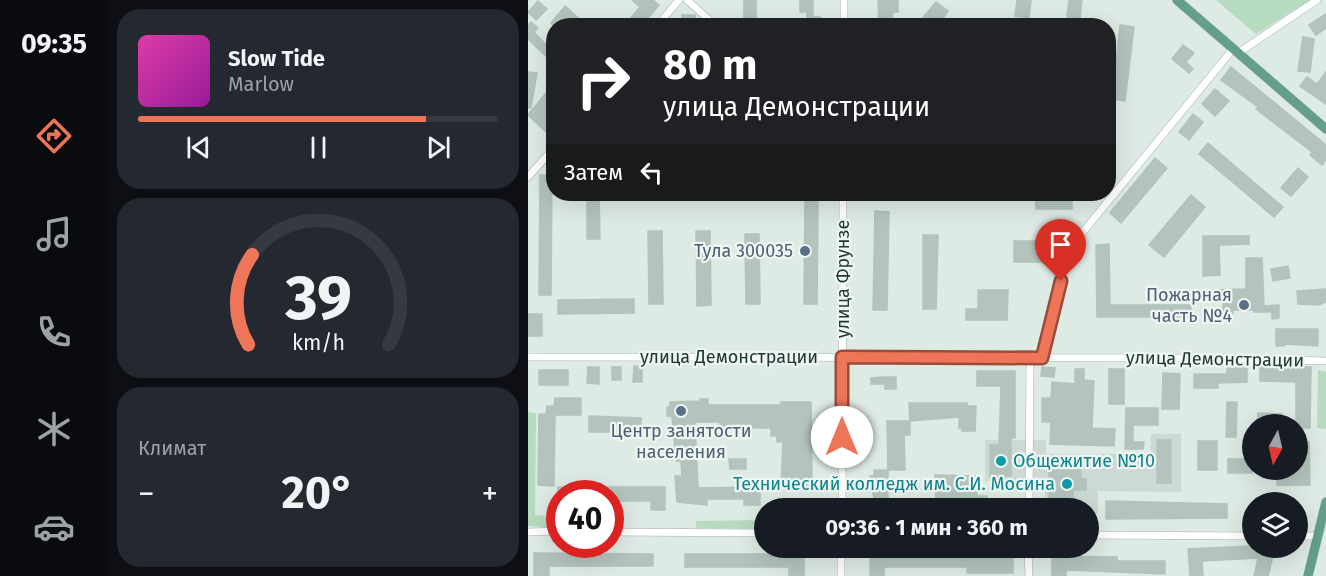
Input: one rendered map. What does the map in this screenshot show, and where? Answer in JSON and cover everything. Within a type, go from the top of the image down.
[{"type":"main road","points":[[1177,0],[1326,129]]},
{"type":"main road","points":[[1308,576],[1326,502]]},
{"type":"street","points":[[664,18],[679,0]]},
{"type":"street","points":[[687,0],[707,18]]},
{"type":"street","points":[[844,0],[844,18]]},
{"type":"street","points":[[1116,193],[1235,51],[1317,0]]},
{"type":"street","points":[[528,177],[546,157]]},
{"type":"street","name":"улица Фрунзе","points":[[842,498],[843,201]]},
{"type":"street","points":[[1042,358],[1069,249],[1109,201]]},
{"type":"street","name":"улица Демонстрации","points":[[528,357],[1326,361]]},
{"type":"street","points":[[1029,358],[1029,498]]},
{"type":"street","points":[[528,531],[546,531]]},
{"type":"street","points":[[624,532],[754,533]]},
{"type":"street","points":[[1099,535],[1242,536]]},
{"type":"street","points":[[1308,536],[1317,536]]},
{"type":"street","points":[[841,576],[842,558]]},
{"type":"street","points":[[1028,558],[1029,576]]},
{"type":"shaded area","points":[[1151,434],[1181,434],[1181,492],[1098,491],[1098,498],[1045,498],[1045,481],[985,481],[985,440],[1046,440],[1046,454],[1150,454]]},
{"type":"green space","points":[[1216,0],[1310,0],[1256,34]]},
{"type":"green space","points":[[1318,370],[1326,372],[1326,429],[1317,428]]},
{"type":"green space","points":[[528,412],[536,413],[535,515],[546,516],[546,527],[528,526]]},
{"type":"green space","points":[[754,520],[754,529],[696,528],[696,521]]},
{"type":"building","points":[[632,0],[653,0],[659,5],[648,18],[631,18],[640,7]]},
{"type":"building","points":[[744,0],[756,0],[756,18],[744,18]]},
{"type":"building","points":[[800,0],[813,0],[813,17],[820,18],[807,18],[807,12],[800,12]]},
{"type":"building","points":[[878,0],[898,0],[898,12],[893,12],[893,18],[879,18]]},
{"type":"building","points":[[1017,0],[1031,0],[1029,18],[1015,16]]},
{"type":"building","points":[[1069,0],[1082,0],[1080,18],[1067,18]]},
{"type":"building","points":[[538,1],[547,9],[536,20],[528,12]]},
{"type":"building","points":[[936,2],[948,11],[943,18],[923,18]]},
{"type":"building","points":[[565,6],[578,18],[555,18]]},
{"type":"building","points":[[1326,14],[1326,28],[1316,35],[1309,25]]},
{"type":"building","points":[[682,15],[695,15],[695,18],[682,18]]},
{"type":"building","points":[[531,22],[538,28],[534,32],[546,45],[546,56],[528,39],[528,25]]},
{"type":"building","points":[[1120,25],[1134,27],[1125,101],[1116,100],[1116,62]]},
{"type":"building","points":[[1303,37],[1314,39],[1310,72],[1298,71]]},
{"type":"building","points":[[1183,45],[1194,53],[1186,62],[1193,69],[1189,73],[1172,59]]},
{"type":"building","points":[[1231,67],[1326,145],[1326,159],[1322,165],[1310,155],[1312,152],[1221,80]]},
{"type":"building","points":[[528,72],[537,73],[531,108],[528,108]]},
{"type":"building","points":[[1326,72],[1326,104],[1300,86],[1307,77],[1317,84]]},
{"type":"building","points":[[1215,89],[1229,101],[1215,116],[1202,104]]},
{"type":"building","points":[[546,93],[546,132],[528,115]]},
{"type":"building","points":[[1193,114],[1203,122],[1189,140],[1179,132]]},
{"type":"building","points":[[1208,143],[1283,207],[1274,217],[1199,154]]},
{"type":"building","points":[[1155,158],[1167,168],[1121,223],[1110,213]]},
{"type":"building","points":[[1298,168],[1308,177],[1291,196],[1281,188]]},
{"type":"building","points":[[540,175],[546,175],[546,201],[552,201],[551,295],[539,295]]},
{"type":"building","points":[[1191,195],[1205,207],[1164,257],[1149,245]]},
{"type":"building","points":[[587,201],[599,201],[600,239],[587,239]]},
{"type":"building","points":[[805,201],[818,201],[817,304],[804,304]]},
{"type":"building","points":[[1035,201],[1072,201],[1072,209],[1036,209]]},
{"type":"building","points":[[875,211],[889,212],[887,310],[873,310]]},
{"type":"building","points":[[648,231],[662,231],[663,304],[649,304]]},
{"type":"building","points":[[696,231],[710,231],[711,305],[697,306]]},
{"type":"building","points":[[745,234],[759,234],[760,304],[746,304]]},
{"type":"building","points":[[923,235],[938,235],[936,309],[923,309]]},
{"type":"building","points":[[1203,236],[1249,236],[1249,244],[1219,245],[1220,275],[1203,276]]},
{"type":"building","points":[[1014,241],[1046,241],[1046,262],[1014,262]]},
{"type":"building","points":[[1109,244],[1110,305],[1191,305],[1191,317],[1097,317],[1096,245]]},
{"type":"building","name":"Пожарная часть №4","points":[[1246,258],[1262,258],[1264,306],[1279,305],[1279,318],[1272,319],[1272,312],[1254,312],[1254,310],[1233,310],[1233,313],[1223,314],[1223,300],[1207,300],[1207,290],[1246,289]]},
{"type":"building","points":[[1288,266],[1290,278],[1273,281],[1271,269]]},
{"type":"building","points":[[1326,289],[1326,302],[1318,305],[1298,304],[1297,291]]},
{"type":"building","points":[[978,290],[1008,290],[1007,320],[966,320],[966,309],[978,309]]},
{"type":"building","points":[[634,299],[634,313],[558,314],[558,300]]},
{"type":"building","points":[[528,314],[542,314],[542,336],[528,336]]},
{"type":"building","points":[[1276,329],[1318,329],[1318,346],[1284,344],[1284,346],[1276,346]]},
{"type":"building","points":[[634,366],[642,366],[642,382],[633,382]]},
{"type":"building","points":[[1260,366],[1311,367],[1310,428],[1308,428],[1308,414],[1296,414],[1296,382],[1260,381]]},
{"type":"building","points":[[588,367],[599,367],[599,384],[587,383]]},
{"type":"building","points":[[612,367],[621,367],[621,380],[612,380]]},
{"type":"building","points":[[1042,367],[1055,368],[1054,377],[1041,376]]},
{"type":"building","points":[[1227,368],[1247,368],[1247,382],[1218,383],[1218,388],[1194,388],[1194,374],[1227,374]]},
{"type":"building","points":[[1075,369],[1084,369],[1084,380],[1094,381],[1092,428],[1115,429],[1114,446],[1050,444],[1051,422],[1042,422],[1042,398],[1051,398],[1052,382],[1075,384]]},
{"type":"building","points":[[1109,369],[1124,369],[1124,404],[1109,404]]},
{"type":"building","points":[[539,370],[568,370],[568,385],[539,385]]},
{"type":"building","points":[[977,371],[1015,371],[1015,438],[1011,438],[1011,476],[990,477],[990,445],[999,445],[1001,386],[977,386]]},
{"type":"building","points":[[1163,373],[1180,374],[1179,409],[1162,409]]},
{"type":"building","points":[[896,377],[896,389],[885,389],[885,384],[871,384],[871,378]]},
{"type":"building","points":[[555,398],[581,398],[581,415],[555,415],[554,480],[546,480],[546,486],[538,485],[539,414],[546,414],[547,406],[554,406]]},
{"type":"building","points":[[700,399],[708,399],[708,405],[781,405],[781,402],[811,402],[812,488],[781,488],[783,442],[777,442],[777,436],[771,436],[771,428],[720,428],[720,422],[695,422],[698,488],[760,487],[760,498],[754,498],[754,505],[744,505],[744,499],[707,499],[707,505],[677,502],[675,476],[682,476],[681,461],[676,461],[672,416],[667,416],[667,407],[670,407],[670,402],[700,401]]},
{"type":"building","points":[[1227,402],[1237,402],[1236,437],[1226,437]]},
{"type":"building","points":[[909,403],[967,403],[967,406],[976,406],[975,431],[962,431],[962,428],[959,428],[959,417],[910,421]]},
{"type":"building","points":[[1126,408],[1158,408],[1158,425],[1133,425],[1133,442],[1144,442],[1143,449],[1125,449]]},
{"type":"building","points":[[589,416],[641,418],[641,436],[634,436],[634,432],[589,432]]},
{"type":"building","points":[[887,421],[910,421],[910,435],[904,435],[905,470],[888,470]]},
{"type":"building","points":[[1157,440],[1171,440],[1171,483],[1157,483]]},
{"type":"building","points":[[1198,441],[1217,441],[1217,470],[1198,470]]},
{"type":"building","points":[[1309,442],[1310,485],[1277,485],[1277,480],[1308,480]]},
{"type":"building","points":[[729,459],[746,459],[746,469],[730,469]]},
{"type":"building","name":"Технический колледж им. С.И. Мосина","points":[[1049,459],[1081,459],[1081,479],[1086,479],[1086,490],[1073,490],[1073,498],[1049,498]]},
{"type":"building","points":[[1228,459],[1242,459],[1242,473],[1228,473]]},
{"type":"building","points":[[874,470],[888,470],[888,498],[874,498],[870,476],[874,476]]},
{"type":"building","points":[[935,475],[976,476],[977,496],[987,496],[987,498],[936,498]]},
{"type":"building","points":[[624,487],[665,487],[665,510],[651,510],[651,501],[624,501]]},
{"type":"building","points":[[1106,501],[1227,504],[1227,518],[1106,519]]},
{"type":"building","points":[[1242,546],[1242,558],[1258,558],[1202,561],[1203,576],[1190,576],[1188,549]]},
{"type":"building","points":[[534,553],[546,553],[546,558],[624,558],[624,554],[653,554],[653,566],[549,566],[549,576],[534,576]]},
{"type":"building","points":[[685,554],[754,554],[754,558],[804,558],[804,576],[789,576],[789,567],[685,567]]},
{"type":"building","points":[[1117,557],[1117,561],[1165,561],[1165,574],[1066,570],[1066,576],[1052,576],[1052,558]]},
{"type":"building","points":[[870,558],[1013,558],[1013,573],[967,573],[967,567],[884,567],[884,576],[870,576]]},
{"type":"building","points":[[1258,558],[1272,558],[1268,576],[1254,576]]},
{"type":"place","name":"Тула 300035","points":[[805,251]]},
{"type":"place","name":"Пожарная часть №4","points":[[1244,305]]},
{"type":"place","name":"Центр занятости населения","points":[[681,411]]},
{"type":"place","name":"Общежитие №10","points":[[1001,461]]},
{"type":"place","name":"Технический колледж им. С.И. Мосина","points":[[1067,484]]},
{"type":"route","points":[[842,437],[842,357],[1042,358],[1061,281]]}]
